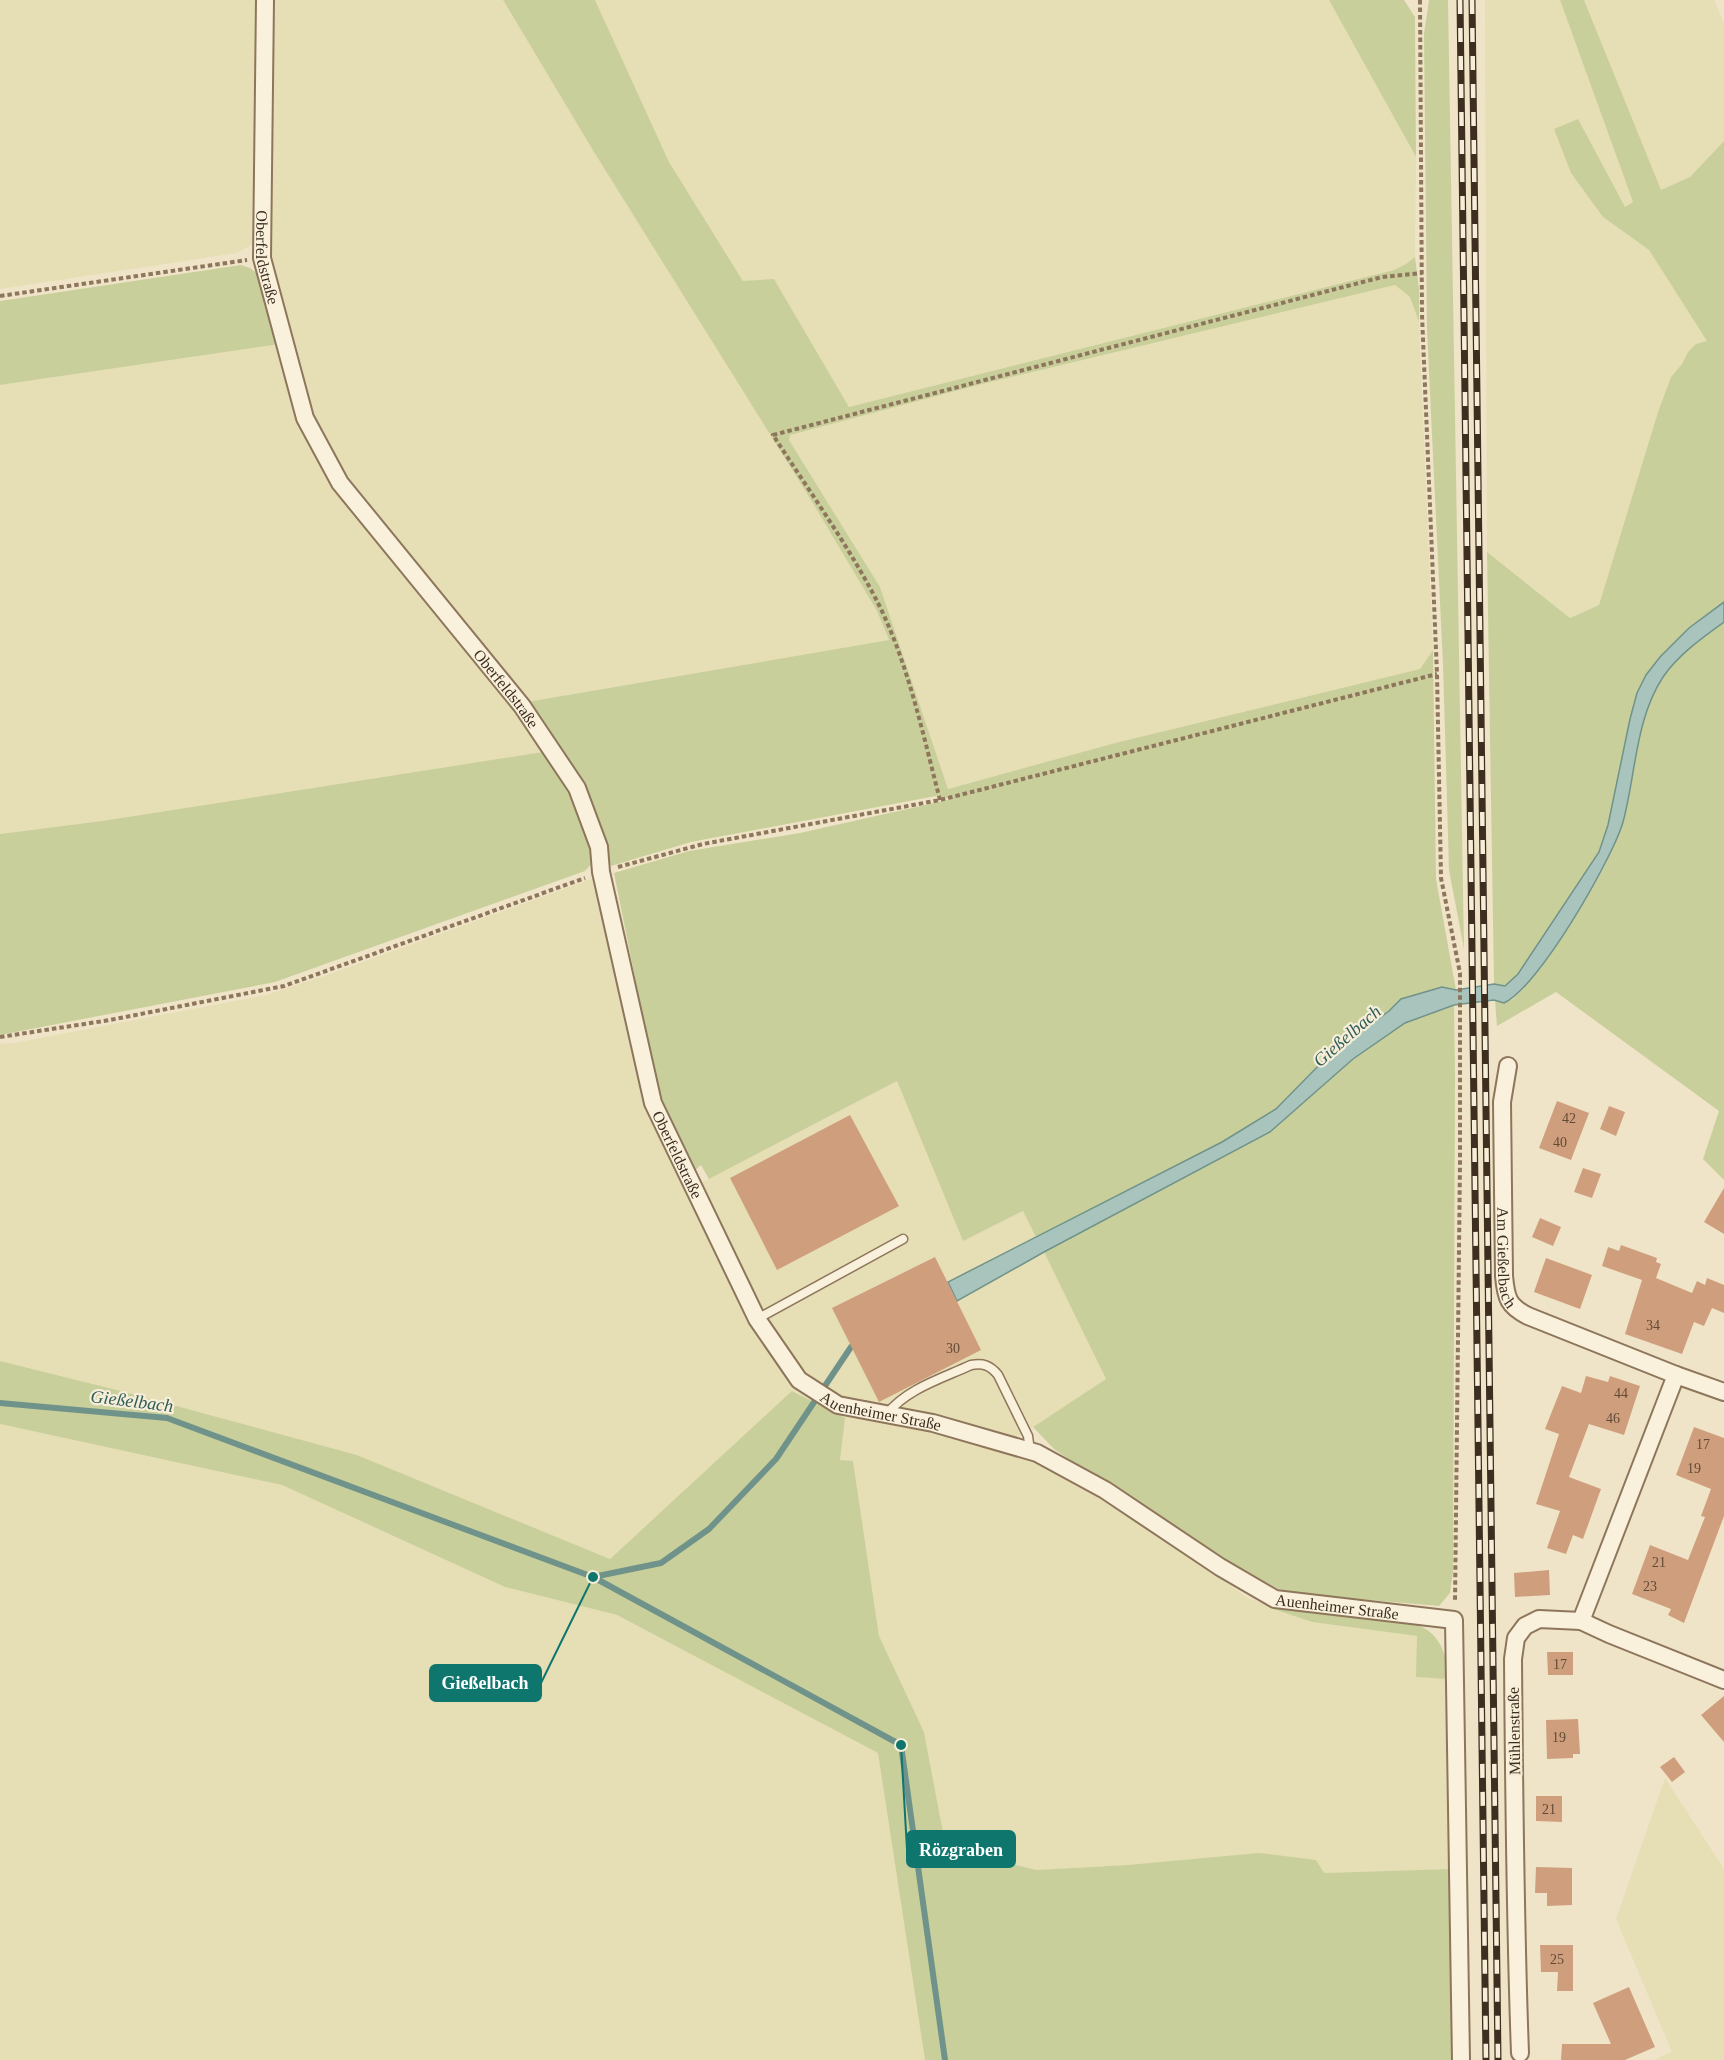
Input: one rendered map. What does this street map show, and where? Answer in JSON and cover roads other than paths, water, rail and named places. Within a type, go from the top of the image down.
[{"type":"street","name":"Oberfeldstraße","points":[[266,0],[262,258],[305,418],[340,483],[522,706],[578,788],[599,847],[601,872],[653,1102],[757,1319],[799,1380]]},
{"type":"street","name":"Am Gießelbach","points":[[1508,1066],[1502,1102],[1506,1296],[1513,1306],[1528,1316],[1724,1392]]},
{"type":"street","points":[[1581,1621],[1676,1375]]},
{"type":"street","name":"Auenheimer Straße","points":[[799,1380],[838,1405],[933,1423],[1030,1451],[1105,1490],[1220,1567],[1275,1599],[1454,1620],[1461,2060]]},
{"type":"street","name":"Mühlenstraße","points":[[1520,2053],[1514,1791],[1513,1659],[1516,1638],[1525,1626],[1539,1619],[1581,1621],[1724,1680]]},
{"type":"lane","points":[[757,1319],[903,1239]]},
{"type":"lane","points":[[886,1414],[908,1395],[971,1365],[981,1363],[991,1367],[998,1375],[1028,1436],[1030,1451]]},
{"type":"water","points":[[1724,602],[1724,622],[1676,661],[1663,677],[1654,694],[1641,729],[1623,822],[1616,840],[1605,864],[1554,949],[1518,992],[1504,1003],[1494,1000],[1454,1005],[1405,1023],[1353,1059],[1270,1132],[957,1301],[948,1282],[1222,1142],[1276,1109],[1329,1055],[1389,1011],[1401,999],[1442,987],[1456,990],[1494,984],[1505,986],[1518,974],[1599,852],[1608,825],[1630,719],[1637,693],[1646,675],[1660,657],[1689,628]]},
{"type":"waterway","name":"Gießelbach","points":[[0,1403],[167,1418],[593,1577],[661,1563],[709,1529],[776,1459],[851,1347]]},
{"type":"waterway","points":[[593,1577],[901,1745],[945,2060]]},
{"type":"railway","points":[[1460,0],[1486,2060]]},
{"type":"railway","points":[[1472,0],[1498,2060]]},
{"type":"place","name":"Gießelbach","points":[[593,1577]]},
{"type":"place","name":"Rözgraben","points":[[901,1745]]}]
